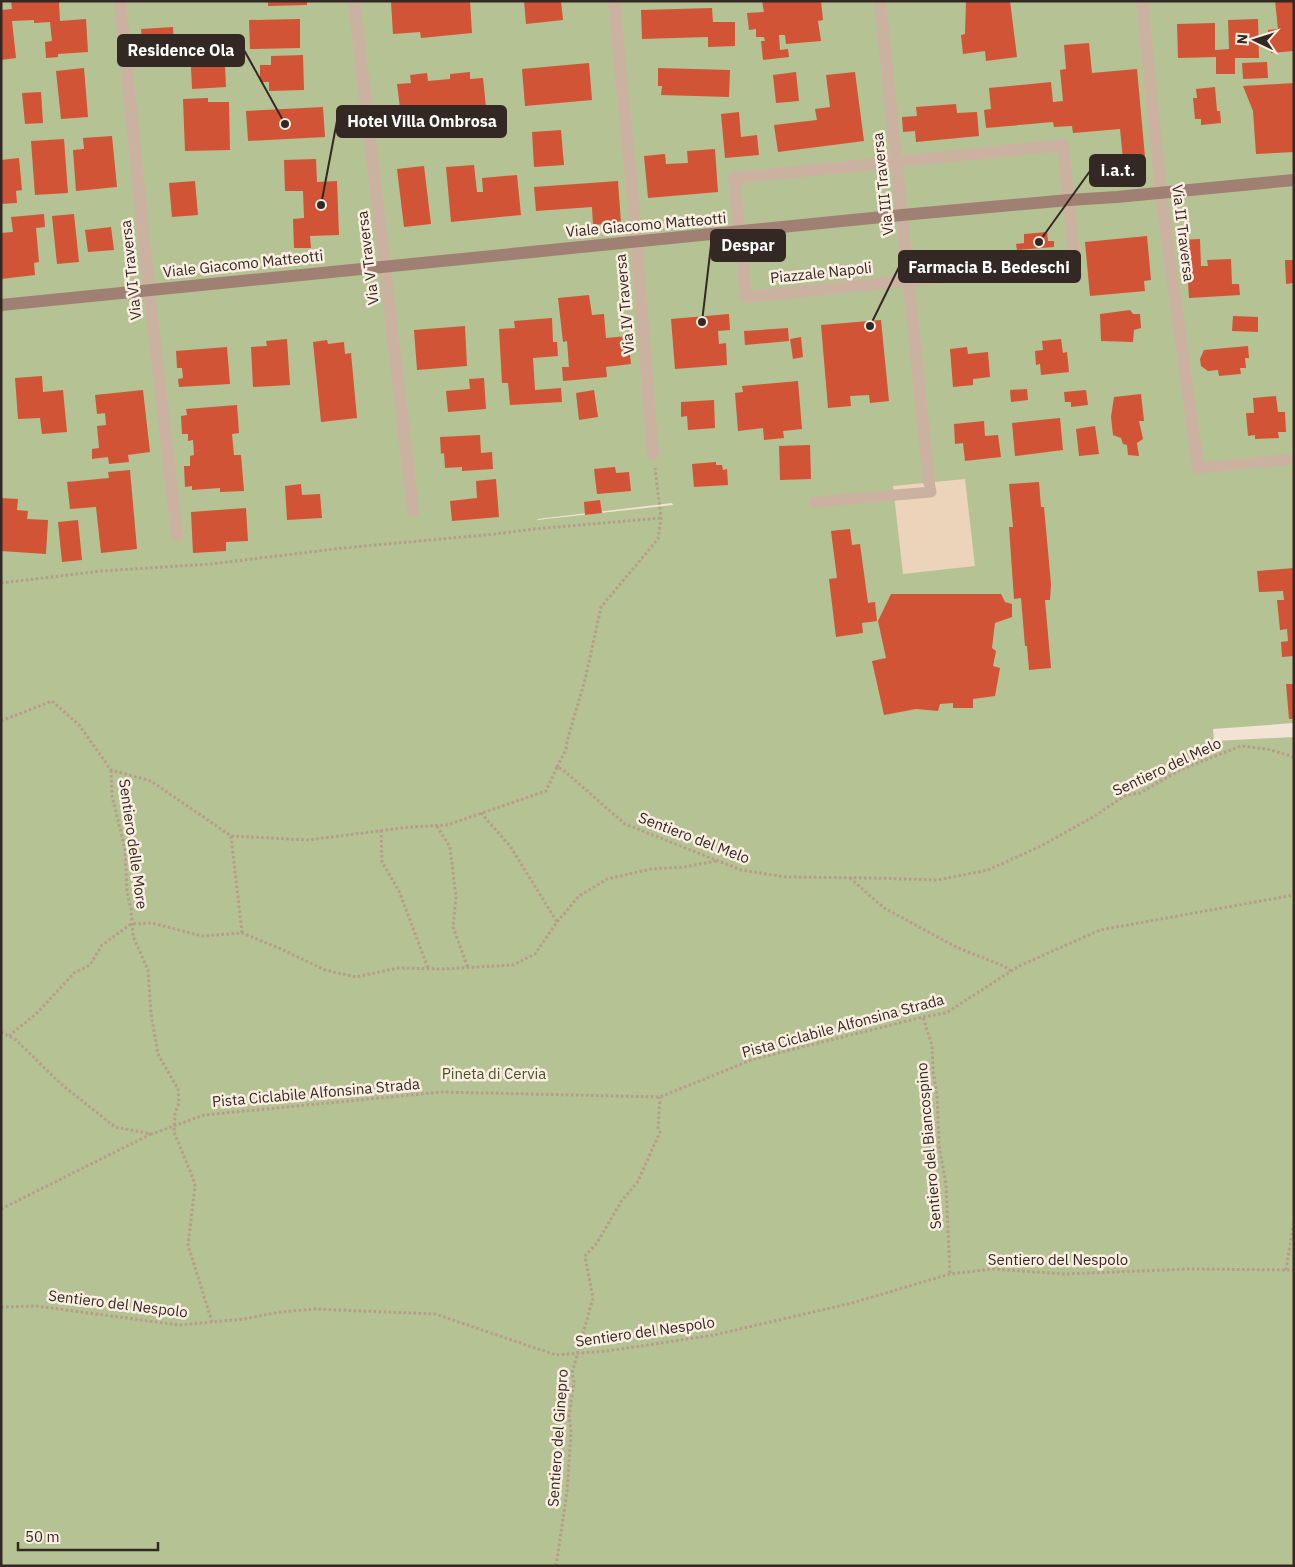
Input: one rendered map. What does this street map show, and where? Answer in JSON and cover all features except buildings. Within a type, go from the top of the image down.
[{"type":"street","name":"Via VI Traversa","points":[[120,1],[149,290],[177,535]]},
{"type":"street","name":"Via V Traversa","points":[[354,1],[413,511]]},
{"type":"street","name":"Via IV Traversa","points":[[614,1],[653,454]]},
{"type":"street","name":"Via III Traversa","points":[[880,1],[929,482]]},
{"type":"street","name":"Via II Traversa","points":[[1142,1],[1161,193],[1198,468]]},
{"type":"street","name":"Piazzale Napoli","points":[[1063,145],[1068,200],[1075,264],[746,297],[734,178],[1063,145]]},
{"type":"street","name":"Viale Giacomo Matteotti","points":[[1,305],[902,215],[1294,180]]},
{"type":"lane","points":[[1198,468],[1294,459]]},
{"type":"lane","points":[[815,502],[930,492],[929,482]]},
{"type":"path","points":[[1,721],[52,701],[79,725],[111,770],[151,781],[231,836],[308,840],[410,826],[447,825],[546,791],[566,750],[567,740],[585,680],[601,607],[658,539],[662,518],[653,454]]},
{"type":"path","points":[[1,583],[101,571],[211,564],[534,529],[662,518]]},
{"type":"path","name":"Sentiero del Melo","points":[[557,767],[562,769],[625,824],[741,870],[786,877],[937,880],[988,870],[1041,846],[1093,817],[1126,795],[1140,793],[1180,770],[1242,746],[1267,749],[1294,757]]},
{"type":"path","name":"Sentiero delle More","points":[[111,770],[112,796],[125,848],[127,892],[132,909],[133,936],[148,970],[151,1014],[158,1054],[178,1089],[179,1104],[173,1126]]},
{"type":"path","points":[[481,813],[510,846],[558,922]]},
{"type":"path","points":[[437,826],[450,847],[456,897],[453,928],[468,968]]},
{"type":"path","points":[[381,830],[382,862],[399,892],[428,968]]},
{"type":"path","points":[[231,836],[242,933]]},
{"type":"path","points":[[9,1036],[37,1013],[74,973],[90,965],[102,945],[132,924],[152,923],[202,936],[242,933],[282,949],[325,970],[356,977],[398,968],[442,969],[513,965],[535,954],[579,896],[607,879],[651,868],[684,867],[717,861]]},
{"type":"path","points":[[849,878],[884,908],[958,948],[1004,966],[1010,971]]},
{"type":"path","name":"Pista Ciclabile Alfonsina Strada","points":[[1,1209],[152,1134],[204,1115],[442,1092],[660,1097],[754,1059],[946,1013],[1019,966],[1100,930],[1294,894]]},
{"type":"path","name":"Sentiero del Biancospino","points":[[923,1018],[932,1045],[933,1072],[937,1094],[939,1146],[946,1184],[950,1274]]},
{"type":"path","points":[[1,1032],[16,1040],[61,1084],[115,1127],[152,1134]]},
{"type":"path","name":"Sentiero del Ginepro","points":[[556,1566],[567,1492],[571,1432],[569,1416],[574,1382],[572,1373],[593,1298],[585,1256],[597,1243],[622,1200],[637,1183],[660,1132],[658,1129],[660,1097]]},
{"type":"path","points":[[173,1126],[195,1186],[188,1246],[212,1322]]},
{"type":"path","points":[[1286,1270],[1294,1220]]},
{"type":"path","name":"Sentiero del Nespolo","points":[[1,1307],[36,1306],[179,1325],[244,1319],[280,1312],[314,1309],[435,1314],[556,1355],[607,1351],[714,1335],[852,1303],[950,1274],[992,1269],[1064,1274],[1191,1269],[1294,1270]]},
{"type":"green space","name":"Pineta di Cervia","points":[[1,1],[1294,1],[1294,723],[1213,729],[1214,741],[1294,737],[1294,1566],[1,1566]],"holes":[[[672,503],[673,505],[537,520]]]},
{"type":"shaded area","points":[[965,479],[975,566],[903,574],[893,486]]},
{"type":"place","name":"Residence Ola","points":[[285,124]]},
{"type":"place","name":"Hotel Villa Ombrosa","points":[[321,205]]},
{"type":"place","name":"i.a.t.","points":[[1039,242]]},
{"type":"place","name":"Despar","points":[[702,322]]},
{"type":"place","name":"Farmacia B. Bedeschi","points":[[870,326]]}]
